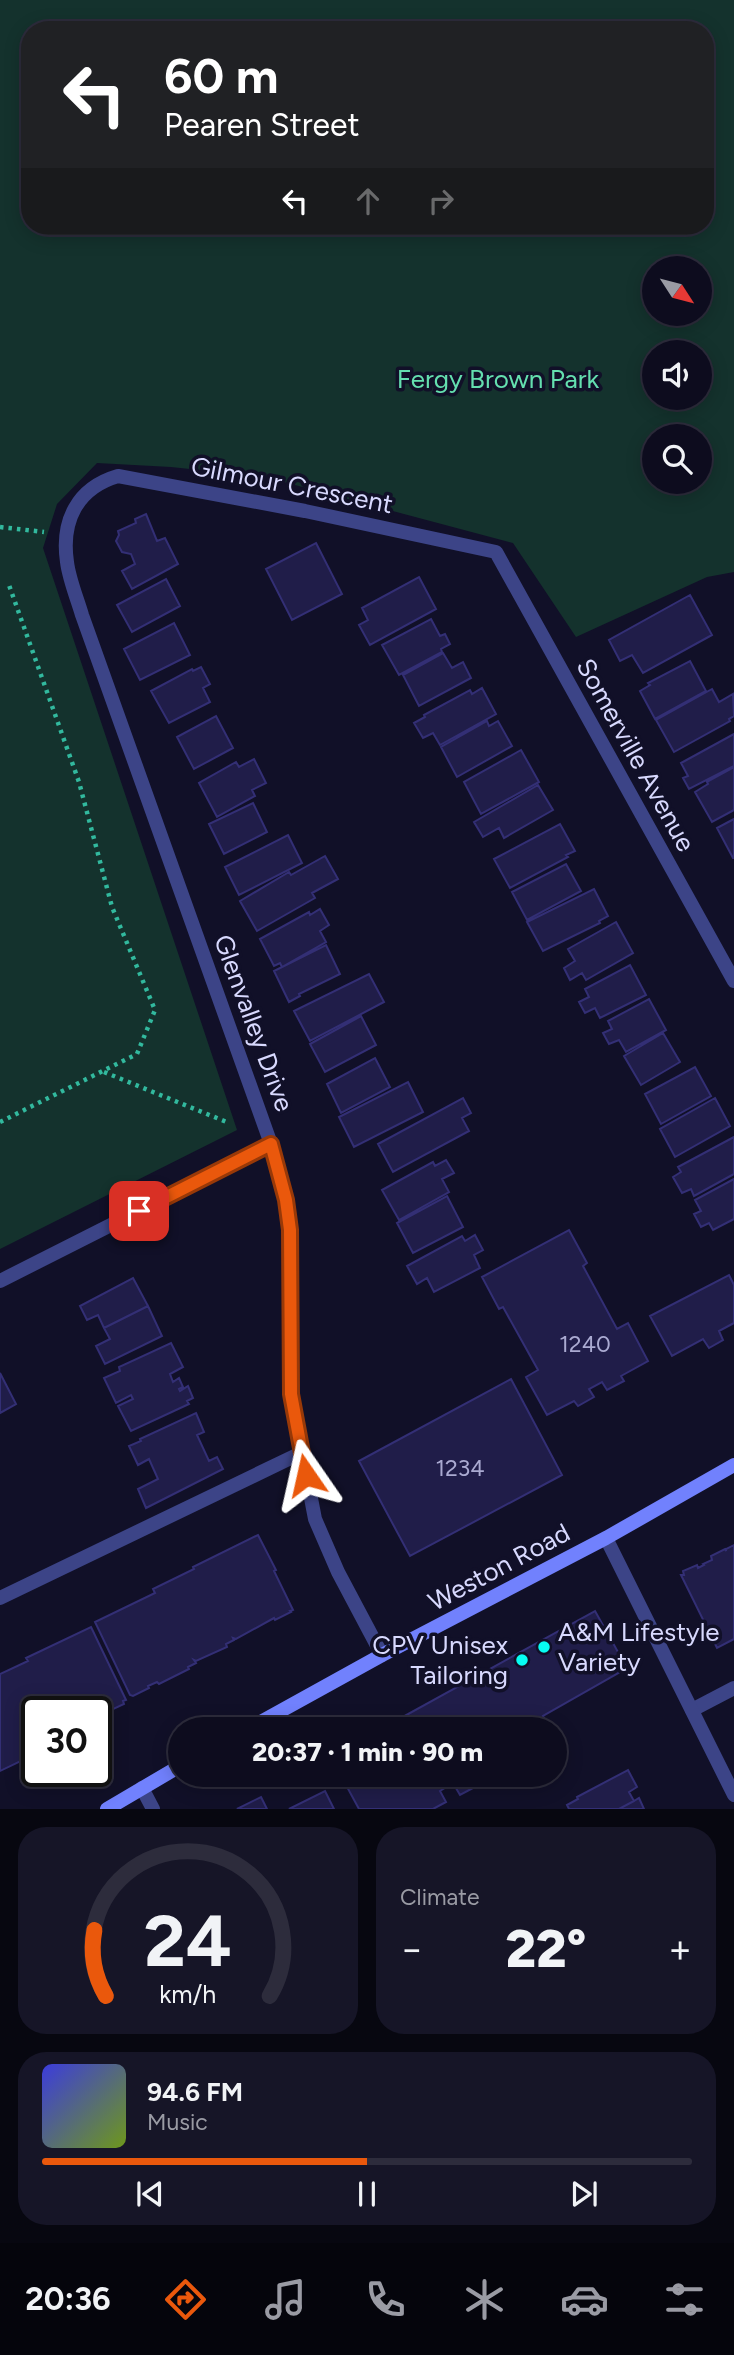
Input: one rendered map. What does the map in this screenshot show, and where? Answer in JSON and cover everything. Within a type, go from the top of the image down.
[{"type":"main road","name":"Weston Road","points":[[270,1717],[606,1538],[734,1465]]},
{"type":"main road","points":[[107,1809],[168,1773]]},
{"type":"street","name":"Gilmour Crescent","points":[[84,496],[104,480],[118,476],[304,511],[496,552]]},
{"type":"street","name":"Glenvalley Drive","points":[[84,496],[71,512],[66,535],[67,563],[271,1144],[286,1200],[290,1230],[291,1394],[315,1519],[338,1572],[382,1655]]},
{"type":"street","name":"Somerville Avenue","points":[[496,552],[734,981]]},
{"type":"street","points":[[0,1281],[271,1144]]},
{"type":"street","points":[[0,1598],[301,1453]]},
{"type":"street","points":[[606,1538],[734,1795]]},
{"type":"street","points":[[692,1710],[734,1688]]},
{"type":"street","points":[[142,1788],[153,1809]]},
{"type":"path","points":[[0,527],[66,535]]},
{"type":"path","points":[[0,1122],[137,1054],[155,1010],[112,907],[79,782],[9,585]]},
{"type":"path","points":[[103,1071],[229,1122]]},
{"type":"green space","name":"Fergy Brown Park","points":[[0,0],[734,0],[734,572],[707,577],[576,637],[513,543],[265,477],[171,467],[97,463],[57,504],[43,548],[237,1130],[0,1249]]},
{"type":"building","points":[[146,514],[157,541],[165,538],[178,564],[132,589],[122,571],[135,564],[131,554],[122,552],[116,541],[118,531],[136,523],[135,519]]},
{"type":"building","points":[[316,543],[342,594],[292,620],[266,569]]},
{"type":"building","points":[[419,577],[436,609],[370,645],[359,625],[368,620],[362,608]]},
{"type":"building","points":[[166,579],[180,606],[132,632],[117,605]]},
{"type":"building","points":[[690,595],[712,635],[643,673],[632,655],[620,661],[609,640]]},
{"type":"building","points":[[431,619],[440,636],[445,634],[450,644],[441,649],[442,652],[399,675],[382,645]]},
{"type":"building","points":[[174,623],[190,655],[140,680],[124,649]]},
{"type":"building","points":[[443,653],[452,668],[463,662],[471,678],[419,706],[403,675]]},
{"type":"building","points":[[690,661],[706,691],[655,719],[640,691],[650,685],[648,683]]},
{"type":"building","points":[[201,667],[210,684],[203,688],[210,702],[169,723],[151,691]]},
{"type":"building","points":[[482,688],[496,714],[440,745],[433,733],[423,738],[414,723],[470,690],[472,694]]},
{"type":"building","points":[[712,689],[719,702],[733,694],[734,716],[730,721],[674,752],[656,720]]},
{"type":"building","points":[[216,716],[233,748],[194,769],[177,737]]},
{"type":"building","points":[[487,721],[489,726],[498,721],[512,746],[457,777],[441,747]]},
{"type":"building","points":[[734,734],[734,766],[689,789],[683,778],[688,776],[681,763]]},
{"type":"building","points":[[521,750],[539,782],[481,814],[464,782]]},
{"type":"building","points":[[254,759],[266,783],[252,790],[255,796],[217,817],[199,783],[236,762],[239,767]]},
{"type":"building","points":[[734,767],[734,810],[712,822],[695,792]]},
{"type":"building","points":[[538,785],[553,810],[504,838],[499,828],[483,837],[474,822]]},
{"type":"building","points":[[253,803],[267,832],[224,854],[209,824]]},
{"type":"building","points":[[734,819],[734,858],[733,858],[717,828]]},
{"type":"building","points":[[560,824],[575,851],[510,888],[494,859]]},
{"type":"building","points":[[288,835],[302,863],[239,895],[225,867]]},
{"type":"building","points":[[325,856],[338,879],[312,893],[315,898],[257,931],[240,901],[289,872],[291,875]]},
{"type":"building","points":[[566,864],[581,891],[527,920],[512,892]]},
{"type":"building","points":[[594,889],[608,916],[599,921],[600,923],[543,951],[527,922]]},
{"type":"building","points":[[320,909],[329,925],[320,931],[326,942],[282,967],[280,963],[274,966],[260,939],[309,912],[310,915]]},
{"type":"building","points":[[616,922],[633,953],[586,980],[582,973],[570,980],[564,968],[575,961],[568,949]]},
{"type":"building","points":[[326,945],[340,974],[299,994],[300,996],[289,1002],[274,971]]},
{"type":"building","points":[[630,965],[646,995],[600,1018],[595,1008],[585,1013],[579,1002],[589,997],[585,989]]},
{"type":"building","points":[[369,974],[384,1002],[310,1041],[294,1011]]},
{"type":"building","points":[[649,999],[666,1030],[626,1052],[619,1040],[609,1044],[603,1033],[612,1029],[608,1021]]},
{"type":"building","points":[[361,1016],[376,1045],[325,1072],[310,1044]]},
{"type":"building","points":[[663,1033],[680,1062],[641,1085],[624,1056]]},
{"type":"building","points":[[375,1058],[390,1087],[341,1113],[327,1084]]},
{"type":"building","points":[[695,1067],[711,1096],[661,1124],[645,1094]]},
{"type":"building","points":[[408,1082],[423,1112],[354,1147],[339,1117]]},
{"type":"building","points":[[463,1098],[471,1113],[462,1118],[469,1131],[393,1172],[378,1144]]},
{"type":"building","points":[[715,1098],[730,1126],[675,1157],[660,1129]]},
{"type":"building","points":[[734,1137],[734,1174],[694,1196],[691,1189],[682,1193],[673,1177],[681,1172],[678,1167]]},
{"type":"building","points":[[446,1160],[454,1173],[442,1179],[449,1192],[399,1220],[382,1190],[433,1162],[435,1166]]},
{"type":"building","points":[[734,1179],[734,1219],[713,1230],[709,1223],[701,1227],[694,1214],[701,1211],[695,1200]]},
{"type":"building","points":[[447,1196],[463,1227],[413,1253],[397,1223]]},
{"type":"building","points":[[569,1230],[587,1263],[583,1266],[617,1329],[628,1323],[648,1361],[621,1376],[624,1381],[607,1390],[602,1382],[589,1389],[594,1397],[578,1406],[574,1401],[547,1415],[526,1377],[538,1370],[503,1307],[499,1309],[482,1277]]},
{"type":"building","points":[[475,1235],[483,1250],[474,1255],[480,1268],[434,1292],[427,1278],[417,1284],[407,1266],[462,1236],[465,1241]]},
{"type":"building","points":[[729,1275],[734,1285],[734,1323],[719,1331],[723,1340],[709,1348],[703,1339],[672,1356],[650,1316]]},
{"type":"building","points":[[133,1278],[148,1306],[104,1328],[98,1315],[87,1320],[80,1306]]},
{"type":"building","points":[[148,1306],[162,1336],[105,1364],[96,1346],[110,1339],[104,1328]]},
{"type":"building","points":[[171,1343],[183,1367],[170,1374],[173,1382],[179,1378],[183,1387],[180,1391],[188,1386],[193,1398],[187,1401],[189,1404],[131,1431],[118,1406],[133,1399],[131,1395],[116,1403],[104,1378],[120,1371],[119,1367]]},
{"type":"building","points":[[0,1373],[16,1404],[0,1413]]},
{"type":"building","points":[[511,1379],[562,1475],[410,1556],[359,1461]]},
{"type":"building","points":[[196,1413],[204,1432],[197,1435],[209,1461],[217,1457],[223,1469],[146,1508],[138,1489],[158,1479],[149,1459],[138,1465],[129,1446]]},
{"type":"building","points":[[258,1535],[293,1610],[236,1639],[233,1638],[234,1640],[226,1644],[227,1647],[194,1660],[196,1663],[188,1667],[189,1669],[159,1684],[157,1682],[148,1686],[149,1688],[133,1696],[130,1695],[95,1622],[155,1593],[153,1589]]},
{"type":"building","points":[[734,1545],[734,1639],[717,1648],[681,1575],[684,1575],[683,1571],[704,1565],[712,1560],[711,1556]]},
{"type":"building","points":[[595,1611],[627,1668],[544,1717],[403,1717]]},
{"type":"building","points":[[91,1627],[126,1700],[123,1701],[124,1704],[112,1710],[112,1696],[21,1696],[21,1761],[0,1771],[0,1674],[28,1661],[26,1658]]},
{"type":"building","points":[[628,1770],[637,1787],[629,1792],[634,1801],[619,1809],[569,1809],[567,1805],[578,1799],[577,1797]]},
{"type":"building","points":[[347,1787],[446,1787],[440,1791],[446,1802],[433,1809],[359,1809]]},
{"type":"building","points":[[455,1787],[472,1787],[473,1788],[460,1795]]},
{"type":"building","points":[[325,1791],[334,1809],[289,1809]]},
{"type":"building","points":[[261,1797],[267,1809],[237,1809]]},
{"type":"building","points":[[639,1798],[644,1809],[619,1809],[634,1801]]},
{"type":"place","name":"A&M Lifestyle Variety","points":[[544,1647]]},
{"type":"place","name":"CPV Unisex Tailoring","points":[[522,1660]]},
{"type":"route","points":[[139,1211],[271,1144],[286,1200],[290,1230],[291,1394],[306,1475]]}]
